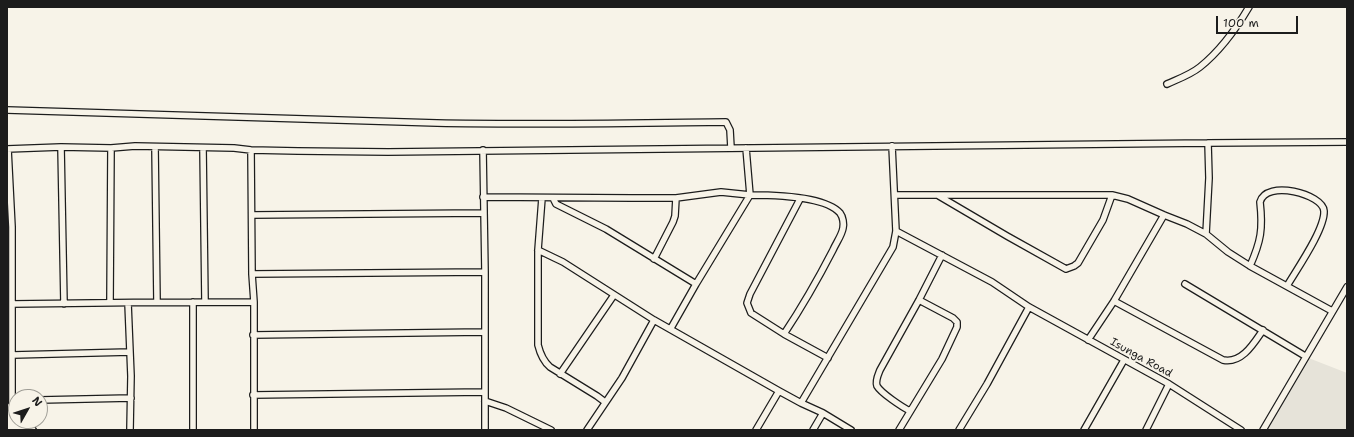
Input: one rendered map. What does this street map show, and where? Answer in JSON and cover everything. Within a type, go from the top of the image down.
[{"type":"street","points":[[1167,84],[1185,76],[1216,53],[1238,25],[1249,7]]},
{"type":"street","points":[[7,110],[436,123],[531,124],[726,122],[730,130],[731,148]]},
{"type":"street","points":[[12,389],[13,354],[9,341],[12,304],[12,227],[8,149],[61,147],[111,148],[135,146],[234,148],[251,150],[388,152],[1347,142]]},
{"type":"street","points":[[1206,234],[1209,178],[1208,143]]},
{"type":"street","points":[[801,403],[893,246],[896,231],[892,146]]},
{"type":"street","points":[[61,147],[64,304]]},
{"type":"street","points":[[155,147],[158,302]]},
{"type":"street","points":[[110,302],[111,148]]},
{"type":"street","points":[[203,148],[204,302]]},
{"type":"street","points":[[671,328],[750,195],[746,148]]},
{"type":"street","points":[[251,150],[252,274],[254,302],[254,430]]},
{"type":"street","points":[[483,150],[485,430]]},
{"type":"street","points":[[1250,266],[1260,240],[1262,223],[1260,202],[1265,194],[1275,190],[1291,191],[1317,200],[1323,205],[1323,218],[1318,231],[1287,286]]},
{"type":"street","points":[[483,197],[676,198],[721,192],[750,195],[771,194],[818,201],[833,208],[841,214],[843,228],[808,298],[784,334]]},
{"type":"street","points":[[895,195],[1112,195],[1128,199],[1187,224],[1206,234],[1228,252],[1250,266],[1332,311]]},
{"type":"street","points":[[939,196],[1066,269],[1078,263],[1103,220],[1112,195]]},
{"type":"street","points":[[542,198],[538,250],[538,344],[540,353],[545,363],[550,368],[605,402]]},
{"type":"street","points":[[553,198],[556,204],[606,229],[696,284]]},
{"type":"street","points":[[654,259],[673,222],[675,216],[676,198]]},
{"type":"street","points":[[800,199],[750,294],[747,303],[751,312],[784,334],[828,358]]},
{"type":"street","points":[[252,214],[484,212]]},
{"type":"street","points":[[1088,340],[1114,301],[1164,215]]},
{"type":"street","name":"Isunga Road","points":[[896,231],[992,282],[1029,307],[1169,384],[1241,430]]},
{"type":"street","points":[[538,250],[563,262],[654,320],[671,328],[779,391],[823,413],[852,430]]},
{"type":"street","points":[[910,412],[880,389],[876,382],[880,370],[942,255]]},
{"type":"street","points":[[252,274],[485,272]]},
{"type":"street","points":[[1185,284],[1305,356]]},
{"type":"street","points":[[1263,430],[1305,356],[1347,287]]},
{"type":"street","points":[[560,374],[614,295]]},
{"type":"street","points":[[899,430],[942,359],[957,327],[957,322],[953,318],[919,300]]},
{"type":"street","points":[[1114,301],[1223,360],[1235,360],[1245,353],[1263,330]]},
{"type":"street","points":[[193,302],[193,430]]},
{"type":"street","points":[[12,304],[254,302]]},
{"type":"street","points":[[128,303],[131,398],[130,430]]},
{"type":"street","points":[[959,430],[987,384],[1029,307]]},
{"type":"street","points":[[587,430],[622,378],[654,320]]},
{"type":"street","points":[[253,334],[484,332]]},
{"type":"street","points":[[13,354],[130,352]]},
{"type":"street","points":[[1084,430],[1124,360]]},
{"type":"street","points":[[1146,430],[1169,384]]},
{"type":"street","points":[[756,430],[779,391]]},
{"type":"street","points":[[253,395],[484,392]]},
{"type":"street","points":[[48,400],[131,398]]},
{"type":"street","points":[[485,400],[506,408],[539,427],[550,430]]},
{"type":"street","points":[[813,430],[823,413]]},
{"type":"shaded area","points":[[1306,357],[1347,373],[1347,430],[1263,430]]}]
